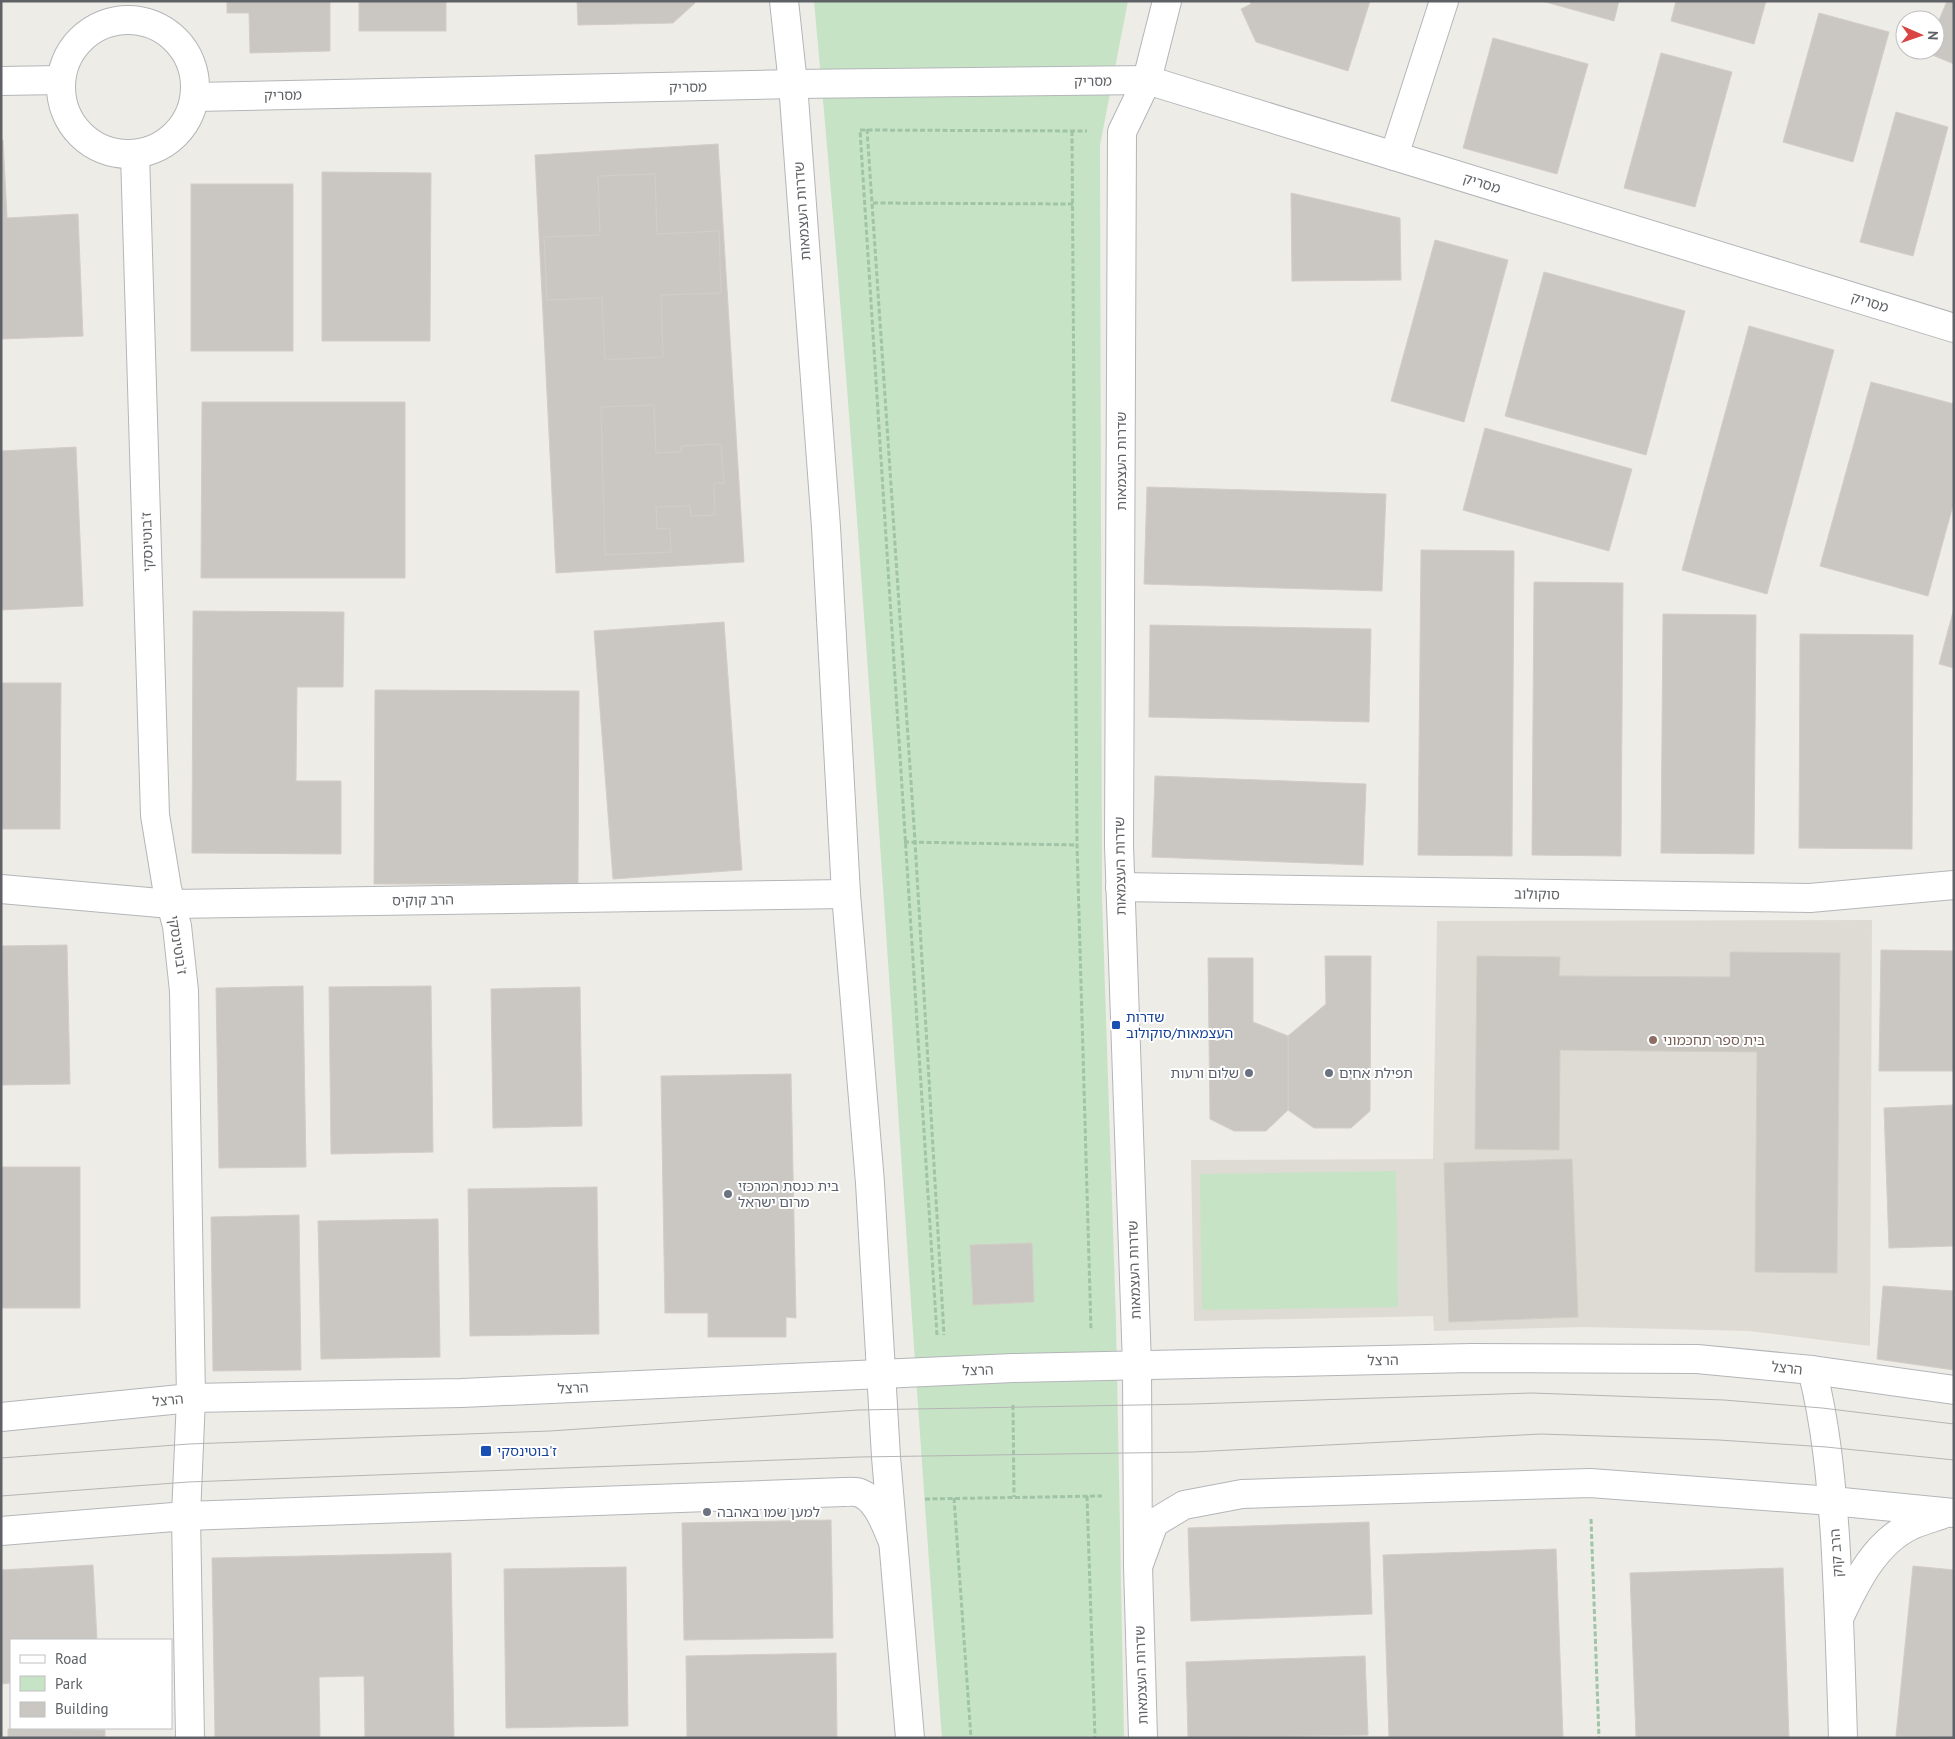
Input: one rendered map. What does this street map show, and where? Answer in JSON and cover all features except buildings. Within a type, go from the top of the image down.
[{"type":"street","name":"שדרות העצמאות","points":[[784,1],[826,527],[846,894],[870,1183],[890,1501],[910,1738]]},
{"type":"street","name":"שדרות העצמאות","points":[[1143,1738],[1138,1566],[1137,1365],[1120,887],[1122,132],[1147,80],[1167,1]]},
{"type":"street","points":[[1394,156],[1444,1]]},
{"type":"street","points":[[138,10],[175,38],[184,49],[195,76],[195,97],[188,118],[175,136],[156,148],[135,154],[115,153],[97,147],[80,135],[68,118],[62,100],[61,80],[66,58],[78,41],[95,28],[138,10]]},
{"type":"street","points":[[1,81],[61,80]]},
{"type":"street","name":"מסריק","points":[[195,97],[792,84],[1147,80],[1954,328]]},
{"type":"street","name":"ז'בוטינסקי","points":[[135,154],[155,815],[181,951],[184,991],[191,1398],[186,1516],[190,1738]]},
{"type":"street","name":"סוקולוב","points":[[1120,887],[1810,898],[1954,885]]},
{"type":"street","name":"הרב קוקיס","points":[[1,889],[171,904],[846,894]]},
{"type":"street","name":"הרצל","points":[[1,1417],[191,1398],[462,1393],[1012,1368],[1472,1358],[1697,1359],[1812,1370],[1954,1390]]},
{"type":"street","name":"הרב קוק","points":[[1812,1370],[1822,1408],[1832,1501],[1840,1615],[1843,1738]]},
{"type":"street","points":[[1138,1566],[1154,1523],[1184,1505],[1242,1494],[1590,1483],[1832,1501],[1950,1513]]},
{"type":"street","points":[[1,1531],[186,1516],[844,1492],[860,1493],[870,1500],[883,1518],[894,1544]]},
{"type":"street","points":[[1840,1615],[1860,1574],[1882,1547],[1911,1526],[1950,1513]]},
{"type":"path","points":[[868,129],[915,841],[944,1336]]},
{"type":"path","points":[[937,1336],[904,842],[874,312],[860,130],[868,129],[1072,131],[1077,845],[1091,1332]]},
{"type":"path","points":[[872,203],[1073,204]]},
{"type":"path","points":[[904,842],[1077,845]]},
{"type":"path","points":[[1012,1368],[1014,1498]]},
{"type":"path","points":[[1590,1483],[1599,1738]]},
{"type":"path","points":[[890,1501],[1138,1495]]},
{"type":"path","points":[[1087,1496],[1095,1738]]},
{"type":"path","points":[[954,1498],[971,1738]]},
{"type":"shaded area","name":"בית ספר תחכמוני","points":[[1872,920],[1870,1346],[1749,1331],[1585,1327],[1434,1331],[1433,1316],[1194,1321],[1191,1160],[1433,1159],[1437,921]]},
{"type":"green space","points":[[814,1],[1128,1],[1100,145],[1102,896],[1116,1322],[1124,1738],[942,1738],[867,652],[851,435]]},
{"type":"green space","points":[[1396,1171],[1398,1307],[1202,1310],[1200,1174]]},
{"type":"tram line","points":[[1,1458],[189,1444],[550,1431],[858,1410],[1193,1404],[1532,1393],[1724,1400],[1822,1408],[1954,1424]]},
{"type":"tram line","points":[[1,1496],[188,1482],[859,1457],[1193,1452],[1541,1434],[1719,1440],[1826,1447],[1954,1460]]},
{"type":"place","name":"שדרות העצמאות/סוקולוב","points":[[1116,1025]]},
{"type":"place","name":"בית ספר תחכמוני","points":[[1653,1040]]},
{"type":"place","name":"שלום ורעות","points":[[1249,1073]]},
{"type":"place","name":"תפילת אחים","points":[[1329,1073]]},
{"type":"place","name":"בית כנסת המרכזי מרום ישראל","points":[[728,1194]]},
{"type":"place","name":"ז'בוטינסקי","points":[[486,1451]]},
{"type":"place","name":"למען שמו באהבה","points":[[707,1512]]}]
